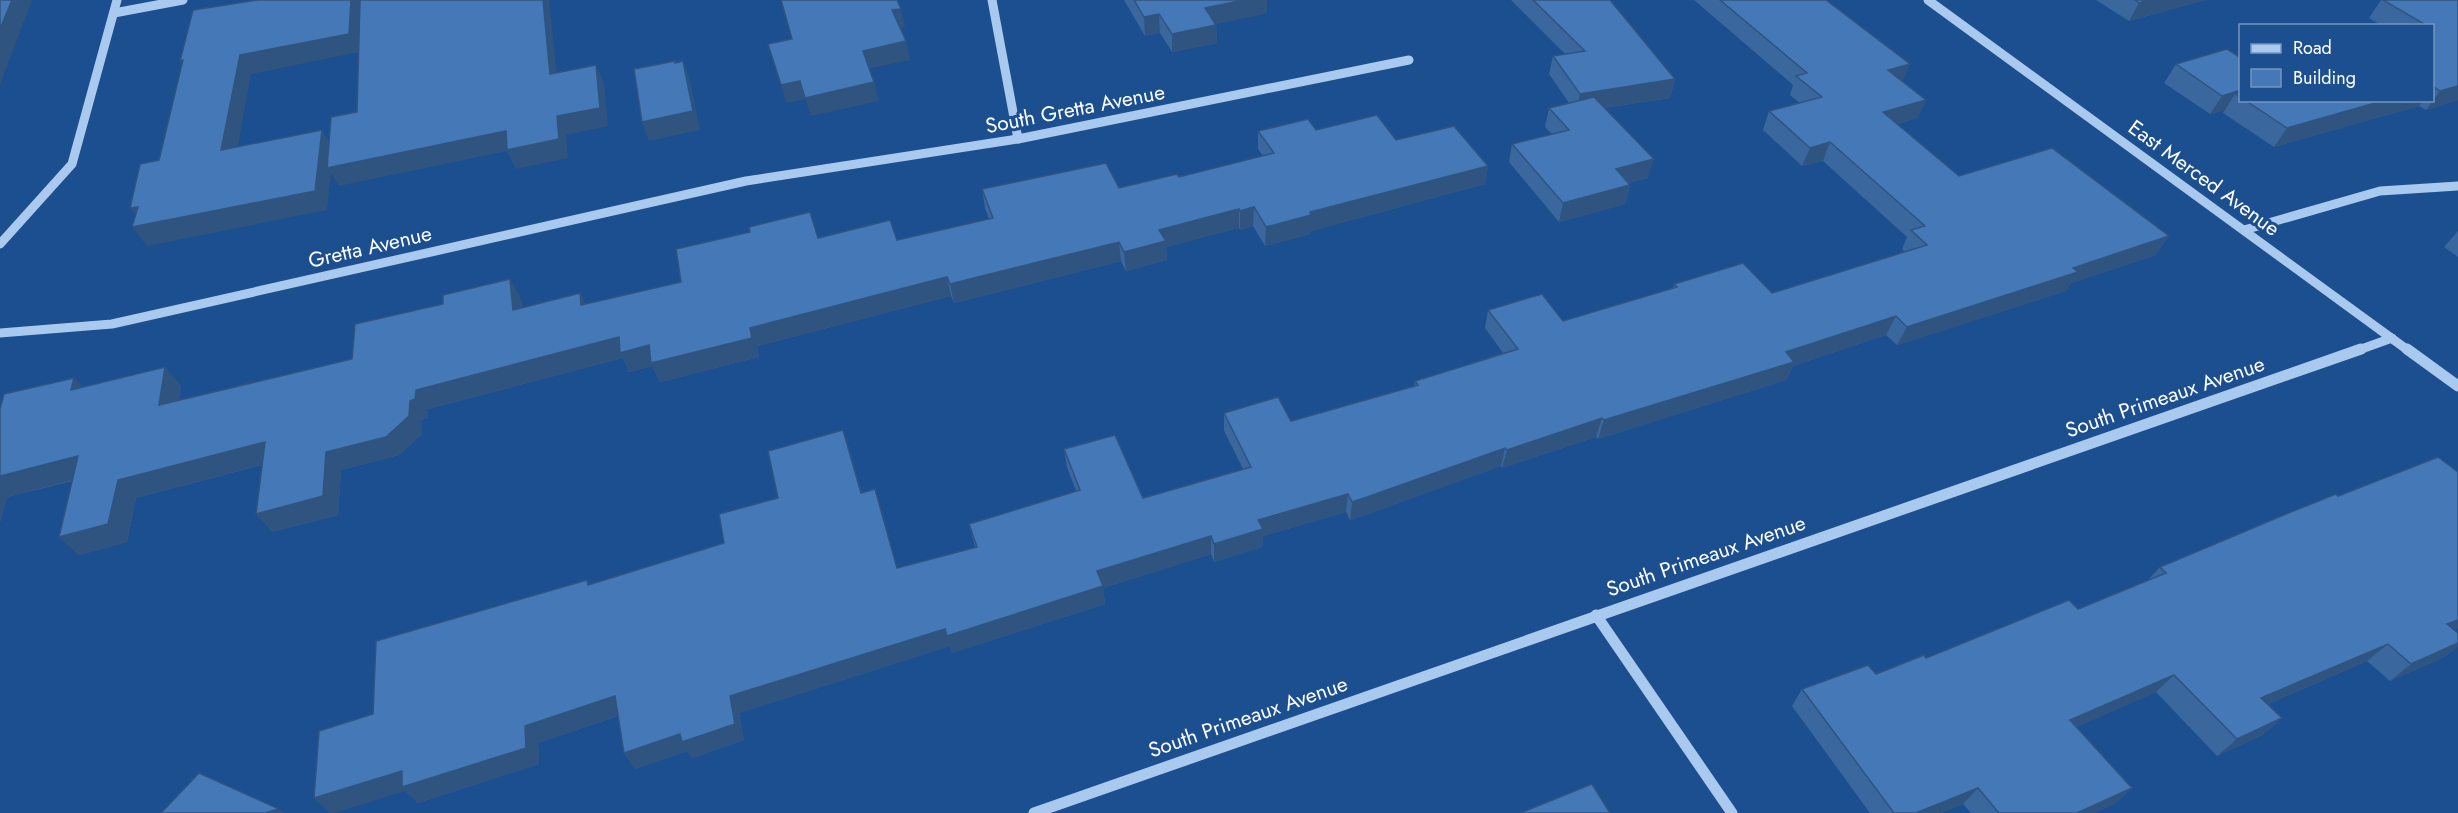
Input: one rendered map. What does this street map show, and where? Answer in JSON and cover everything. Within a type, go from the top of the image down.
[{"type":"street","points":[[0,244],[72,164],[117,0]]},
{"type":"street","points":[[114,13],[183,0]]},
{"type":"street","points":[[992,0],[1018,140]]},
{"type":"street","name":"East Merced Avenue","points":[[1928,0],[2458,386]]},
{"type":"street","name":"South Gretta Avenue","points":[[746,181],[1018,140],[1409,60]]},
{"type":"street","name":"Gretta Avenue","points":[[0,333],[112,324],[746,181]]},
{"type":"street","points":[[2244,230],[2380,191],[2458,186]]},
{"type":"street","name":"South Primeaux Avenue","points":[[1034,813],[2392,338]]},
{"type":"street","points":[[1596,615],[1731,813]]},
{"type":"building","points":[[0,0],[12,0],[0,29]]},
{"type":"building","points":[[258,0],[351,0],[349,34],[240,55],[221,150],[322,130],[315,191],[132,227],[138,207],[130,208],[140,164],[159,160],[193,10]]},
{"type":"building","points":[[360,0],[543,0],[550,74],[596,65],[600,108],[557,116],[559,139],[507,150],[506,131],[327,168],[331,117],[357,112]]},
{"type":"building","points":[[781,0],[897,0],[901,9],[892,10],[906,41],[863,51],[874,82],[805,98],[800,81],[781,85],[768,44],[792,39]]},
{"type":"building","points":[[1134,0],[1244,0],[1205,8],[1216,25],[1172,34],[1159,14],[1144,17]]},
{"type":"building","points":[[1533,0],[1610,0],[1675,79],[1580,94],[1553,56],[1585,51]]},
{"type":"building","points":[[1720,0],[1826,0],[1910,64],[1888,70],[1926,100],[1883,112],[1959,176],[2052,148],[2169,236],[2073,268],[2078,272],[1907,327],[1896,316],[1786,352],[1794,362],[1604,420],[1602,418],[1507,450],[1505,448],[1352,502],[1348,494],[1258,520],[1263,529],[1214,544],[1211,536],[1097,571],[1103,586],[947,636],[945,629],[730,696],[735,724],[682,742],[680,734],[624,753],[615,696],[525,726],[526,748],[402,787],[402,771],[314,798],[319,731],[373,714],[376,641],[587,580],[588,585],[724,543],[719,514],[778,498],[768,451],[843,430],[861,493],[875,489],[897,568],[977,547],[969,524],[1080,490],[1064,449],[1115,435],[1143,498],[1251,467],[1224,413],[1278,397],[1291,421],[1418,385],[1415,381],[1518,349],[1488,310],[1542,294],[1563,321],[1677,287],[1674,284],[1743,263],[1772,293],[1927,245],[1911,230],[1925,226],[1830,142],[1810,148],[1769,111],[1822,97],[1796,76],[1807,73]]},
{"type":"building","points":[[2383,0],[2458,0],[2458,86],[2440,91],[2434,87],[2434,24],[2424,24]]},
{"type":"building","points":[[2227,49],[2239,57],[2239,91],[2222,96],[2176,64]]},
{"type":"building","points":[[675,61],[675,63],[683,61],[693,111],[642,122],[634,69]]},
{"type":"building","points":[[1594,97],[1654,159],[1616,169],[1630,185],[1563,203],[1512,144],[1569,130],[1549,108]]},
{"type":"building","points":[[2248,102],[2379,102],[2287,128]]},
{"type":"building","points":[[1377,115],[1396,140],[1454,126],[1488,166],[1310,212],[1311,215],[1266,227],[1254,207],[1240,211],[1239,209],[1159,230],[1166,241],[1124,252],[1119,242],[950,284],[947,277],[750,328],[752,338],[651,363],[649,345],[620,353],[619,337],[416,390],[415,399],[410,401],[409,416],[386,437],[326,452],[323,496],[256,514],[265,442],[118,480],[108,524],[59,537],[78,456],[0,476],[0,409],[4,394],[74,378],[71,390],[165,367],[159,405],[352,359],[355,324],[443,304],[443,295],[510,279],[513,310],[580,293],[581,305],[681,282],[676,249],[750,232],[749,227],[810,212],[818,238],[890,220],[897,240],[993,218],[982,189],[1106,163],[1119,188],[1177,174],[1179,177],[1274,153],[1258,131],[1308,119],[1316,130]]},
{"type":"building","points":[[2438,457],[2458,472],[2458,620],[2447,624],[2458,633],[2458,643],[2411,664],[2388,644],[2261,698],[2282,718],[2237,739],[2174,675],[2070,720],[2132,788],[2077,813],[1999,813],[1978,788],[1916,813],[1894,813],[1802,689],[1868,665],[1876,674],[1924,655],[1926,658],[2069,600],[2078,609],[2166,573],[2160,567],[2336,494],[2338,496]]},
{"type":"building","points":[[199,773],[279,809],[265,813],[161,813]]},
{"type":"building","points":[[1592,784],[1610,813],[1520,813]]}]
